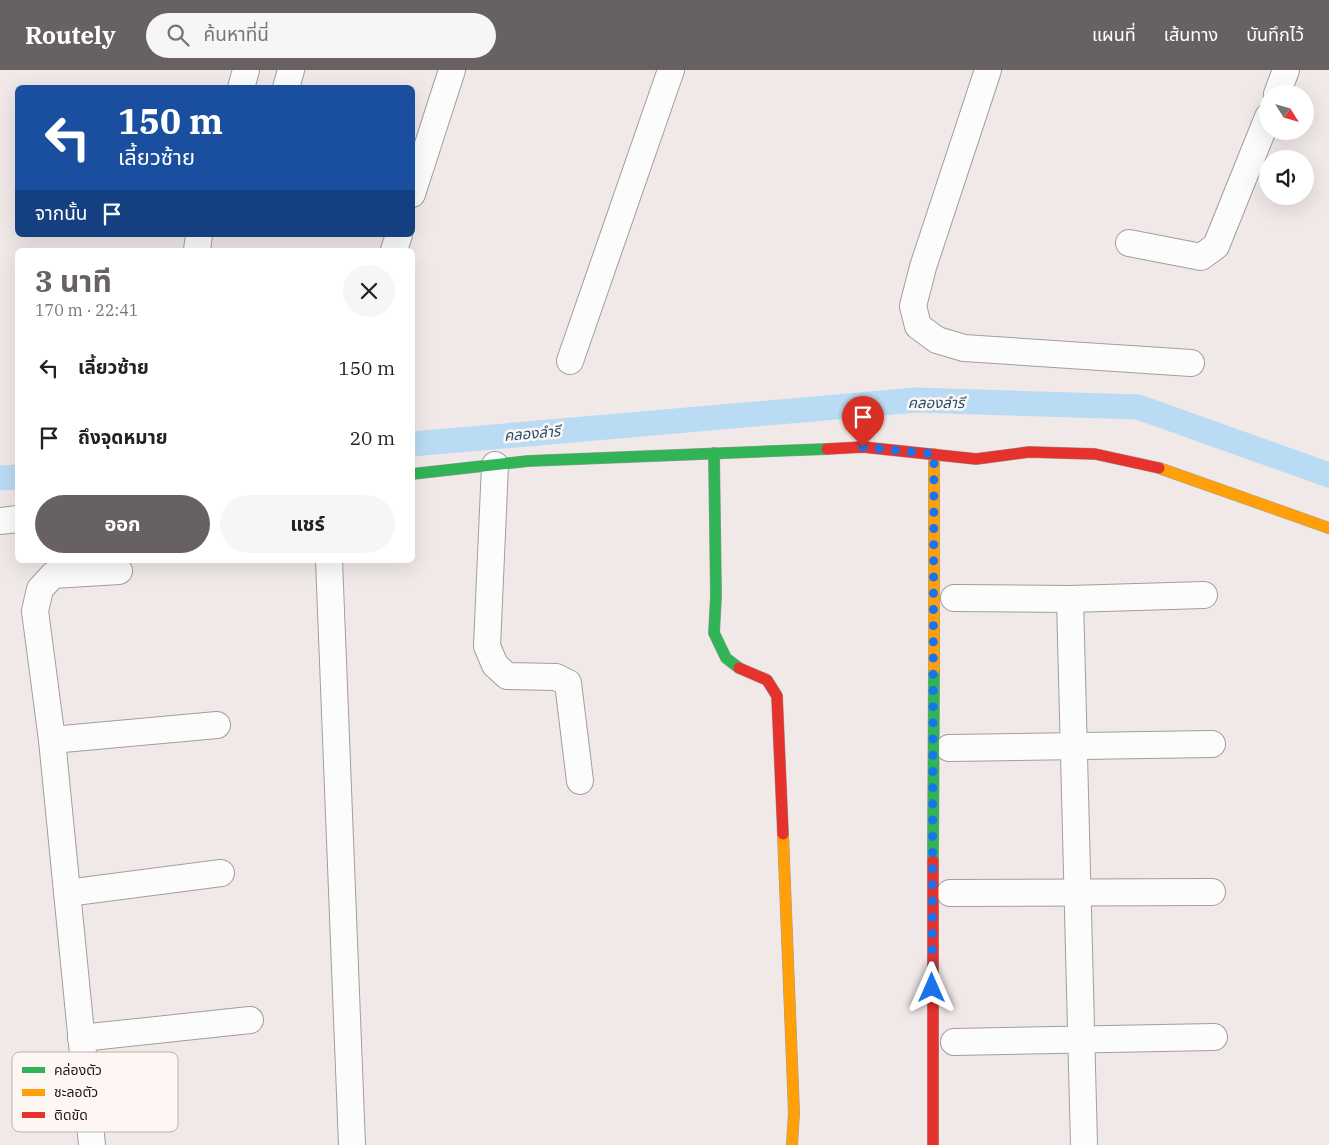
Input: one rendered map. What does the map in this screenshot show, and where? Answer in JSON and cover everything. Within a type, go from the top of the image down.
[{"type":"street","points":[[242,85],[246,70]]},
{"type":"street","points":[[287,85],[291,70]]},
{"type":"street","points":[[415,185],[452,70]]},
{"type":"street","points":[[570,361],[670,70]]},
{"type":"street","points":[[988,70],[923,267],[913,306],[918,326],[937,340],[964,348],[1191,363]]},
{"type":"street","points":[[1280,85],[1286,70]]},
{"type":"street","points":[[1129,243],[1201,257],[1216,246],[1259,139]]},
{"type":"street","points":[[415,474],[528,461],[863,447],[976,459],[1030,452],[1095,454],[1156,467],[1329,528]]},
{"type":"street","points":[[714,453],[716,596],[714,633],[726,658],[743,671],[767,680],[777,696],[794,1113],[792,1145]]},
{"type":"street","points":[[933,1145],[934,454]]},
{"type":"street","points":[[495,465],[487,646],[495,665],[507,676],[556,677],[568,683],[580,781]]},
{"type":"street","points":[[0,521],[15,519]]},
{"type":"street","points":[[330,563],[352,1145]]},
{"type":"street","points":[[82,1052],[52,740],[35,611],[40,589],[54,575],[119,572]]},
{"type":"street","points":[[954,598],[1070,599],[1204,595]]},
{"type":"street","points":[[1070,599],[1084,1145]]},
{"type":"street","points":[[52,740],[217,725]]},
{"type":"street","points":[[949,748],[1212,744]]},
{"type":"street","points":[[67,893],[221,873]]},
{"type":"street","points":[[950,893],[1212,892]]},
{"type":"street","points":[[81,1038],[250,1020]]},
{"type":"street","points":[[954,1042],[1082,1038],[1214,1037]]},
{"type":"street","points":[[91,1132],[92,1145]]},
{"type":"waterway","name":"คลองลำรี","points":[[415,444],[916,400],[1138,407],[1329,475]]},
{"type":"waterway","name":"คลองลำรี","points":[[0,478],[15,477]]},
{"type":"traffic: fast","points":[[415,474],[528,461],[827,449]]},
{"type":"traffic: fast","points":[[714,453],[716,596],[714,633],[726,658],[739,668]]},
{"type":"traffic: fast","points":[[933,861],[934,670]]},
{"type":"traffic: slow","points":[[934,454],[934,670]]},
{"type":"traffic: slow","points":[[1159,468],[1329,528]]},
{"type":"traffic: slow","points":[[783,834],[794,1113],[792,1145]]},
{"type":"traffic: jam","points":[[827,449],[863,447],[976,459],[1029,452],[1095,454],[1159,468]]},
{"type":"traffic: jam","points":[[739,668],[767,680],[777,696],[783,834]]},
{"type":"traffic: jam","points":[[933,861],[933,1145]]},
{"type":"route","points":[[863,447],[934,454],[932,988]]}]
